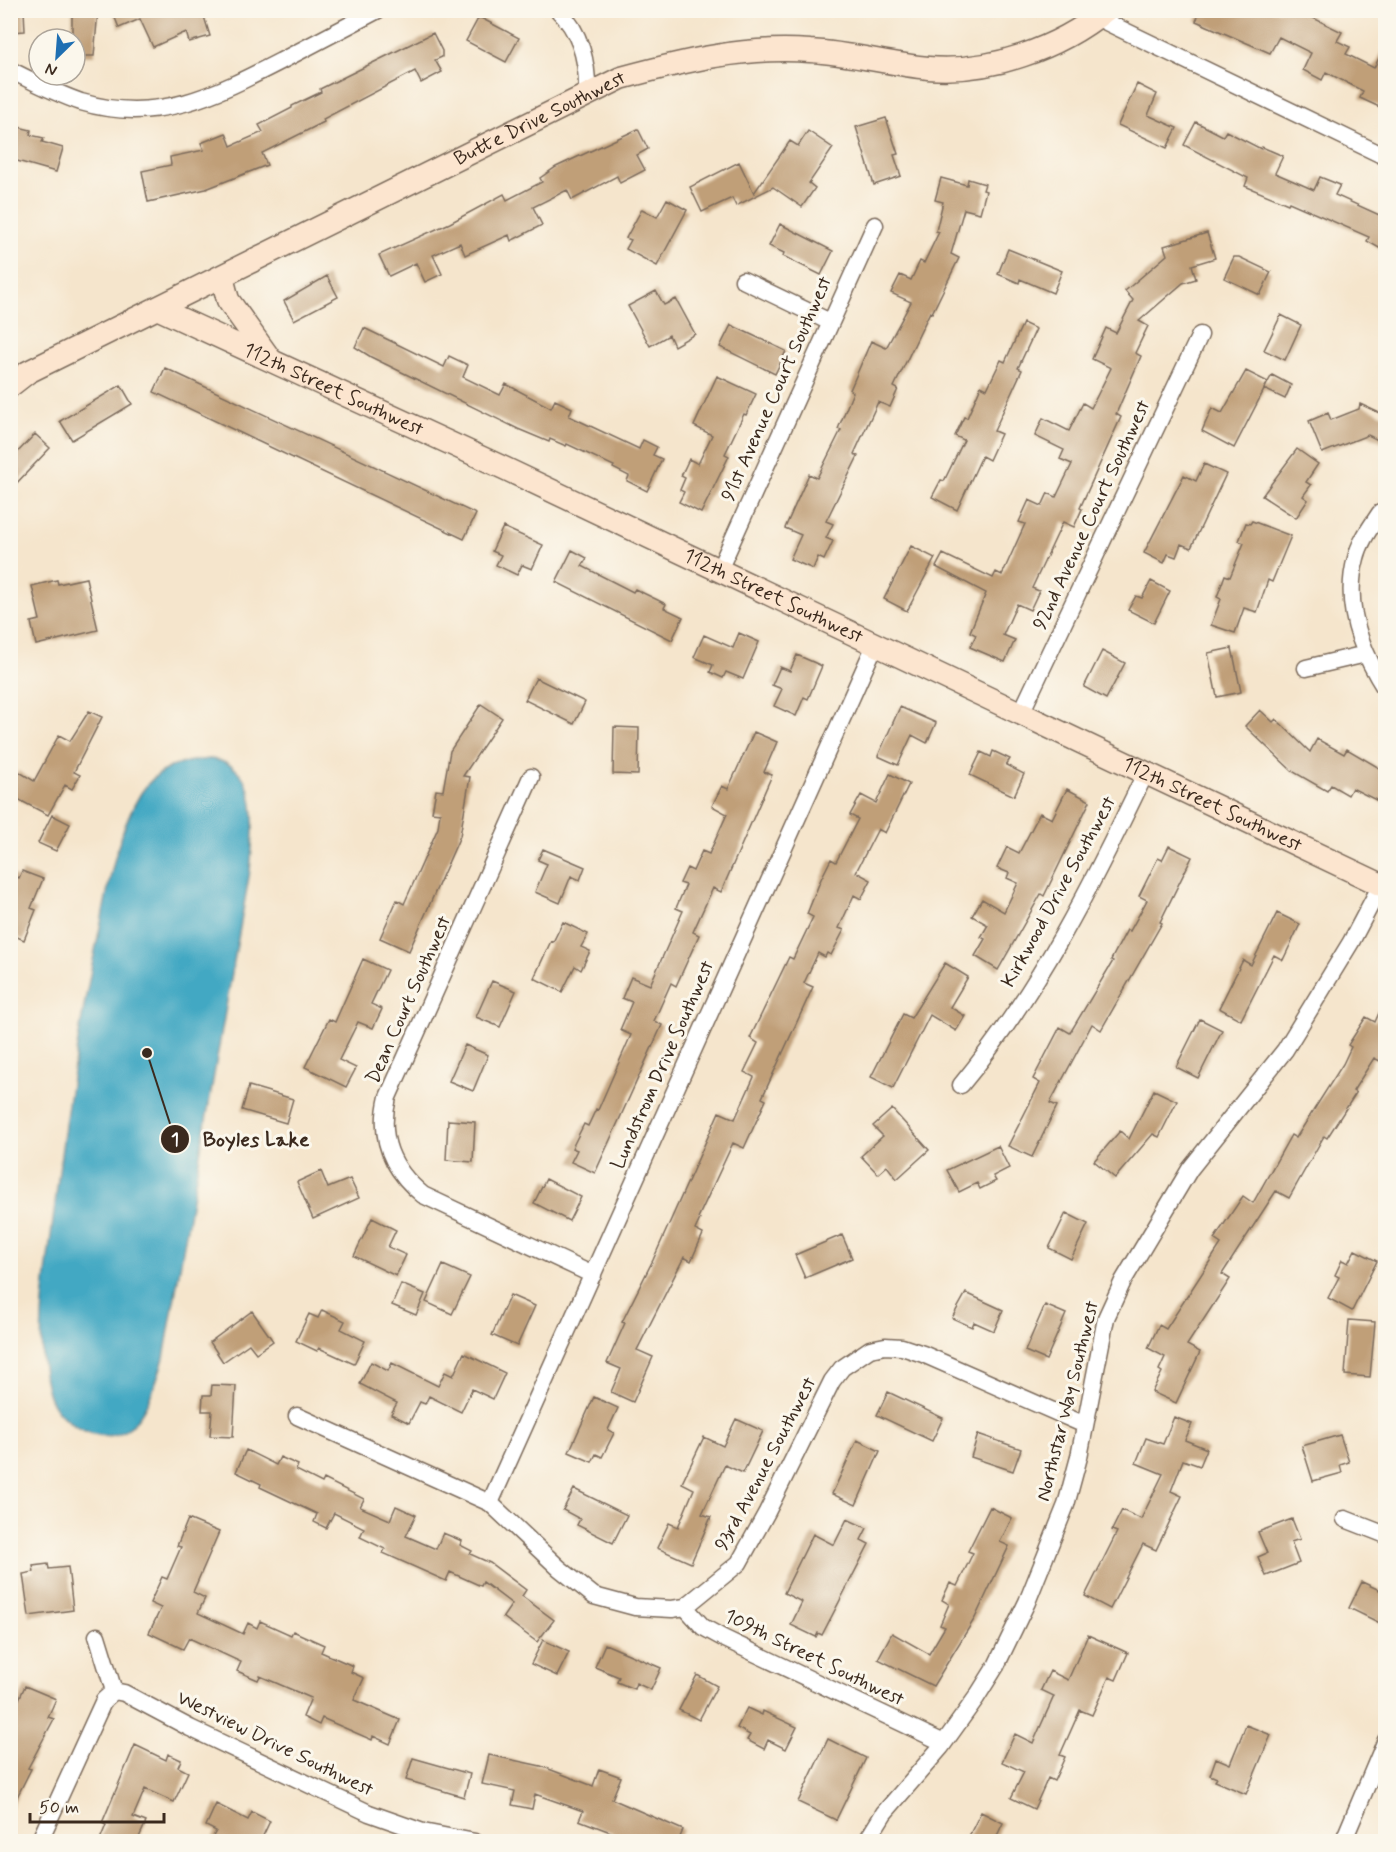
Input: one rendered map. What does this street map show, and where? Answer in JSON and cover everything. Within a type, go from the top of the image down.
[{"type":"street","points":[[10,70],[51,91],[83,102],[134,110],[160,109],[202,100],[229,88],[378,10]]},
{"type":"street","points":[[558,10],[580,44],[586,70],[587,94]]},
{"type":"street","points":[[1102,14],[1386,157]]},
{"type":"street","name":"Butte Drive Southwest","points":[[10,386],[27,372],[159,309],[621,78],[677,63],[737,52],[809,51],[930,68],[989,64],[1016,58],[1056,41],[1102,14]]},
{"type":"street","name":"91st Avenue Court Southwest","points":[[719,570],[875,225]]},
{"type":"street","points":[[222,277],[228,300],[271,360]]},
{"type":"street","points":[[743,280],[830,322]]},
{"type":"street","name":"112th Street Southwest","points":[[159,309],[719,570],[1383,886]]},
{"type":"street","name":"92nd Avenue Court Southwest","points":[[1022,713],[1200,335]]},
{"type":"street","points":[[1380,513],[1363,538],[1354,568],[1353,614],[1366,654],[1386,690]]},
{"type":"street","name":"Lundstrom Drive Southwest","points":[[490,1503],[875,645]]},
{"type":"street","points":[[1306,668],[1366,654]]},
{"type":"street","name":"Kirkwood Drive Southwest","points":[[962,1085],[1012,1019],[1058,946],[1145,774]]},
{"type":"street","name":"Dean Court Southwest","points":[[531,777],[388,1097],[384,1132],[394,1165],[406,1181],[423,1195],[592,1275]]},
{"type":"street","name":"Northstar Way Southwest","points":[[866,1842],[884,1813],[944,1743],[996,1666],[1027,1602],[1066,1505],[1085,1425],[1106,1318],[1123,1281],[1190,1169],[1285,1050],[1383,886]]},
{"type":"street","name":"93rd Avenue Southwest","points":[[686,1607],[739,1563],[832,1381],[842,1368],[870,1349],[885,1346],[902,1347],[956,1366],[1085,1425]]},
{"type":"street","points":[[297,1416],[490,1503],[566,1574],[594,1596],[634,1607],[672,1609],[686,1607]]},
{"type":"street","points":[[1345,1519],[1386,1534]]},
{"type":"street","name":"109th Street Southwest","points":[[686,1607],[703,1627],[723,1638],[944,1743]]},
{"type":"street","points":[[39,1842],[104,1700],[114,1691],[97,1636]]},
{"type":"street","name":"Westview Drive Southwest","points":[[114,1691],[124,1693],[190,1728],[369,1813],[423,1832],[475,1842]]},
{"type":"street","points":[[1343,1842],[1386,1740]]},
{"type":"water","points":[[210,759],[228,764],[240,773],[248,787],[253,821],[250,871],[164,1358],[145,1407],[136,1420],[125,1430],[112,1435],[96,1435],[77,1427],[62,1416],[54,1406],[47,1389],[43,1368],[43,1297],[74,1063],[111,873],[120,840],[133,808],[148,784],[163,771],[180,764]]},
{"type":"building","points":[[10,10],[24,10],[25,31],[10,32]]},
{"type":"building","points":[[72,10],[98,10],[94,56],[87,56],[87,27],[72,27]]},
{"type":"building","points":[[112,10],[202,10],[210,36],[189,42],[186,32],[153,47],[140,19],[119,28]]},
{"type":"building","points":[[1201,10],[1314,10],[1311,17],[1342,32],[1337,41],[1350,47],[1346,54],[1374,68],[1386,44],[1386,110],[1360,98],[1363,91],[1326,72],[1322,80],[1303,70],[1311,53],[1279,37],[1270,53],[1196,21]]},
{"type":"building","points":[[479,17],[519,38],[506,62],[466,41]]},
{"type":"building","points":[[433,33],[442,51],[442,57],[435,60],[442,72],[421,83],[415,71],[323,119],[324,122],[262,153],[267,165],[206,189],[148,202],[142,171],[171,165],[170,157],[204,150],[201,143],[226,133],[231,146],[263,132],[259,125],[321,92],[320,89]]},
{"type":"building","points":[[1137,84],[1157,94],[1148,115],[1177,128],[1167,148],[1118,125]]},
{"type":"building","points":[[886,118],[898,154],[894,155],[901,176],[874,185],[856,127]]},
{"type":"building","points":[[1196,122],[1223,136],[1226,131],[1261,149],[1262,147],[1283,156],[1275,173],[1314,190],[1320,177],[1340,185],[1335,195],[1386,218],[1386,252],[1367,241],[1369,237],[1289,202],[1288,204],[1245,186],[1248,178],[1184,145]]},
{"type":"building","points":[[10,125],[31,130],[30,135],[44,138],[42,142],[63,148],[56,172],[10,159]]},
{"type":"building","points":[[638,129],[648,149],[637,155],[645,170],[620,183],[617,176],[572,200],[567,190],[533,207],[542,225],[511,241],[509,235],[465,255],[460,243],[433,255],[442,274],[425,282],[416,263],[389,276],[379,255],[450,223],[504,194],[507,200],[542,182],[540,178],[556,167]]},
{"type":"building","points":[[808,131],[833,148],[809,183],[815,188],[802,207],[773,187],[736,206],[732,198],[702,212],[690,187],[739,162],[754,193],[790,141],[798,146]]},
{"type":"building","points":[[941,178],[967,185],[968,179],[985,184],[983,190],[986,191],[980,213],[964,209],[951,254],[959,258],[894,387],[898,389],[890,407],[878,402],[854,454],[858,456],[826,521],[833,524],[826,538],[833,541],[824,560],[818,557],[813,569],[790,559],[801,535],[785,528],[809,474],[817,478],[841,430],[838,429],[853,392],[850,390],[871,341],[886,348],[911,302],[891,293],[900,275],[911,280],[920,261],[924,263],[939,232],[936,231],[943,202],[935,200]]},
{"type":"building","points":[[667,199],[687,210],[657,266],[626,249],[631,240],[626,238],[642,209],[657,217]]},
{"type":"building","points":[[780,224],[833,251],[821,275],[783,256],[784,253],[769,246]]},
{"type":"building","points":[[1207,233],[1215,258],[1192,265],[1196,279],[1183,283],[1139,321],[1148,326],[1135,353],[1141,356],[1116,414],[1121,417],[1080,508],[1082,509],[1074,527],[1063,522],[1032,588],[1039,591],[1030,610],[1017,604],[1003,635],[1015,640],[1005,662],[970,647],[976,635],[970,632],[986,593],[936,567],[943,554],[993,578],[996,572],[1002,575],[1025,524],[1019,522],[1029,500],[1042,506],[1048,493],[1056,497],[1072,464],[1060,459],[1064,450],[1035,436],[1043,418],[1069,431],[1083,403],[1091,408],[1111,368],[1092,359],[1106,328],[1116,333],[1133,300],[1125,291],[1167,255],[1164,246]]},
{"type":"building","points":[[1008,249],[1062,271],[1053,293],[1020,279],[1019,283],[998,274]]},
{"type":"building","points":[[1234,257],[1239,257],[1271,272],[1260,295],[1224,278]]},
{"type":"building","points":[[327,276],[338,297],[294,320],[284,301]]},
{"type":"building","points":[[656,291],[664,305],[676,299],[695,334],[674,346],[669,335],[650,346],[628,306]]},
{"type":"building","points":[[1281,315],[1301,325],[1285,360],[1264,350]]},
{"type":"building","points":[[1023,323],[1036,329],[1018,368],[1022,370],[994,431],[1001,434],[989,460],[982,456],[957,510],[932,497],[941,480],[944,481],[964,440],[955,436],[964,417],[967,418],[981,386],[987,389],[1001,360],[1005,362]]},
{"type":"building","points":[[731,325],[786,351],[775,374],[720,347]]},
{"type":"building","points":[[364,328],[444,367],[449,356],[468,365],[463,377],[500,395],[506,384],[551,408],[555,400],[572,408],[569,416],[639,449],[643,440],[657,447],[653,455],[662,459],[647,491],[627,481],[629,476],[613,468],[614,466],[567,444],[566,446],[550,439],[549,442],[518,429],[371,357],[355,347]]},
{"type":"building","points":[[165,368],[476,514],[464,539],[154,392]]},
{"type":"building","points":[[1246,371],[1268,382],[1234,448],[1202,431],[1212,408],[1222,413]]},
{"type":"building","points":[[1272,375],[1291,385],[1285,399],[1264,389]]},
{"type":"building","points":[[717,376],[756,394],[725,454],[729,456],[701,513],[679,502],[684,492],[680,490],[685,478],[681,476],[689,459],[698,464],[712,435],[694,426]]},
{"type":"building","points":[[121,385],[132,404],[72,440],[60,421]]},
{"type":"building","points":[[1360,404],[1386,416],[1386,444],[1368,435],[1322,453],[1309,421],[1328,413],[1331,420],[1359,409]]},
{"type":"building","points":[[35,434],[50,448],[10,490],[10,460]]},
{"type":"building","points":[[1297,449],[1318,464],[1306,482],[1311,485],[1303,496],[1308,500],[1296,518],[1262,496]]},
{"type":"building","points":[[1204,464],[1226,474],[1191,548],[1181,544],[1176,557],[1168,554],[1164,563],[1144,553],[1184,475],[1196,481]]},
{"type":"building","points":[[1252,521],[1291,536],[1272,582],[1268,580],[1257,612],[1244,608],[1235,633],[1211,625],[1221,599],[1217,597],[1225,575],[1230,577],[1244,543],[1239,541],[1246,523],[1250,524]]},
{"type":"building","points":[[503,527],[543,545],[532,569],[522,565],[517,575],[496,565],[501,555],[492,551]]},
{"type":"building","points":[[911,546],[935,558],[907,611],[884,599]]},
{"type":"building","points":[[572,550],[587,558],[582,566],[633,592],[635,589],[666,604],[664,608],[683,617],[672,640],[556,582]]},
{"type":"building","points":[[86,578],[98,630],[36,645],[31,622],[40,620],[32,586],[57,580],[58,584]]},
{"type":"building","points":[[1151,581],[1170,591],[1154,623],[1128,610],[1136,596],[1142,598]]},
{"type":"building","points":[[739,633],[759,642],[743,679],[726,672],[723,678],[710,672],[713,665],[694,657],[704,635],[733,648]]},
{"type":"building","points":[[1232,648],[1241,692],[1217,697],[1208,653]]},
{"type":"building","points":[[1102,651],[1125,663],[1106,699],[1084,687]]},
{"type":"building","points":[[797,655],[822,666],[808,699],[804,697],[796,716],[774,706],[782,689],[772,685],[780,667],[790,671]]},
{"type":"building","points":[[536,678],[585,702],[574,724],[525,700]]},
{"type":"building","points":[[481,704],[502,718],[463,776],[470,777],[460,836],[409,951],[380,938],[397,900],[404,904],[438,828],[440,813],[432,812],[436,790],[443,791],[450,751]]},
{"type":"building","points":[[900,707],[936,723],[927,743],[912,735],[898,765],[878,756]]},
{"type":"building","points":[[1260,710],[1273,722],[1276,719],[1310,752],[1317,739],[1344,754],[1347,749],[1386,772],[1386,805],[1352,788],[1348,795],[1331,785],[1327,791],[1292,771],[1245,726]]},
{"type":"building","points":[[89,711],[102,717],[74,772],[80,775],[72,789],[65,785],[48,815],[10,795],[10,784],[18,771],[34,781],[59,735],[70,741]]},
{"type":"building","points":[[614,727],[639,728],[638,775],[613,774]]},
{"type":"building","points":[[754,732],[777,742],[764,772],[772,775],[721,892],[713,888],[693,932],[699,935],[676,986],[671,983],[654,1021],[662,1025],[595,1173],[571,1162],[577,1150],[572,1148],[584,1124],[588,1126],[596,1109],[598,1110],[631,1035],[620,1030],[632,1002],[622,998],[631,977],[650,985],[683,911],[676,908],[686,885],[680,883],[687,868],[693,871],[702,851],[709,854],[727,814],[712,806],[722,786],[728,789]]},
{"type":"building","points":[[993,751],[1010,759],[1006,765],[1024,774],[1014,796],[970,775],[981,752],[991,757]]},
{"type":"building","points":[[890,774],[909,784],[885,833],[878,829],[856,872],[871,880],[861,899],[854,895],[839,928],[844,930],[831,955],[827,953],[825,957],[818,953],[804,983],[813,987],[762,1098],[766,1100],[744,1148],[733,1143],[698,1218],[700,1219],[695,1230],[703,1234],[691,1261],[684,1257],[637,1350],[653,1357],[633,1402],[611,1392],[621,1369],[607,1363],[625,1323],[622,1322],[653,1260],[719,1112],[735,1119],[754,1077],[744,1072],[758,1043],[750,1038],[789,957],[793,959],[813,917],[807,914],[821,879],[831,859],[836,862],[858,819],[850,815],[861,795],[876,803]]},
{"type":"building","points":[[1067,789],[1090,801],[1044,896],[1041,894],[998,970],[975,956],[985,939],[981,937],[988,925],[972,916],[982,899],[1004,912],[1018,883],[1007,878],[1009,873],[997,868],[1007,847],[1019,853],[1040,813],[1052,819]]},
{"type":"building","points":[[52,815],[70,824],[56,851],[38,843]]},
{"type":"building","points":[[1169,846],[1192,857],[1160,922],[1162,923],[1101,1030],[1092,1024],[1050,1103],[1057,1106],[1032,1157],[1008,1146],[1040,1083],[1033,1079],[1060,1027],[1070,1033],[1113,961],[1111,960],[1127,930],[1130,931],[1147,900],[1139,896],[1158,858],[1162,860]]},
{"type":"building","points":[[543,849],[585,867],[580,880],[571,876],[560,903],[535,892],[547,864],[538,860]]},
{"type":"building","points":[[22,871],[43,879],[31,908],[36,910],[24,940],[10,934],[10,874],[19,878]]},
{"type":"building","points":[[1277,913],[1300,924],[1283,960],[1274,955],[1241,1020],[1219,1008],[1243,960],[1251,965]]},
{"type":"building","points":[[563,922],[588,934],[581,947],[590,951],[581,970],[575,966],[562,992],[534,978],[551,941],[553,942]]},
{"type":"building","points":[[363,959],[387,970],[371,1004],[382,1009],[373,1028],[358,1022],[339,1060],[356,1068],[346,1087],[305,1067],[329,1019],[335,1022]]},
{"type":"building","points":[[945,963],[968,977],[950,1007],[965,1016],[956,1031],[930,1015],[893,1088],[871,1077],[903,1014],[911,1018]]},
{"type":"building","points":[[492,981],[516,991],[500,1027],[476,1017]]},
{"type":"building","points":[[1386,997],[1386,1064],[1374,1058],[1353,1091],[1356,1093],[1327,1138],[1324,1136],[1289,1198],[1276,1191],[1222,1274],[1230,1279],[1187,1345],[1200,1352],[1176,1403],[1152,1392],[1162,1372],[1159,1370],[1165,1357],[1148,1348],[1159,1325],[1166,1329],[1221,1244],[1214,1239],[1243,1196],[1253,1203],[1291,1135],[1296,1138],[1343,1064],[1351,1047],[1348,1045],[1366,1017],[1375,1022]]},
{"type":"building","points":[[1200,1019],[1222,1030],[1198,1078],[1176,1067]]},
{"type":"building","points":[[465,1045],[488,1055],[473,1091],[449,1081]]},
{"type":"building","points":[[249,1086],[293,1099],[286,1123],[242,1110]]},
{"type":"building","points":[[1154,1090],[1177,1101],[1159,1137],[1153,1134],[1115,1178],[1094,1161],[1120,1131],[1129,1139]]},
{"type":"building","points":[[892,1109],[929,1150],[897,1179],[887,1166],[878,1174],[861,1156],[883,1136],[873,1126]]},
{"type":"building","points":[[448,1120],[475,1122],[473,1162],[446,1160]]},
{"type":"building","points":[[998,1146],[1009,1168],[993,1176],[996,1181],[980,1189],[977,1183],[959,1192],[947,1170]]},
{"type":"building","points":[[321,1171],[328,1188],[350,1179],[359,1198],[313,1219],[297,1182]]},
{"type":"building","points":[[546,1179],[581,1197],[569,1221],[534,1203]]},
{"type":"building","points":[[1066,1213],[1088,1224],[1071,1259],[1049,1248]]},
{"type":"building","points":[[372,1218],[396,1230],[388,1247],[406,1255],[396,1276],[354,1256]]},
{"type":"building","points":[[842,1235],[852,1258],[805,1278],[795,1255]]},
{"type":"building","points":[[1355,1250],[1377,1261],[1352,1311],[1328,1298],[1339,1277],[1335,1275],[1342,1260],[1348,1263]]},
{"type":"building","points":[[443,1265],[470,1277],[452,1314],[426,1302]]},
{"type":"building","points":[[401,1284],[425,1294],[416,1315],[392,1305]]},
{"type":"building","points":[[966,1293],[1003,1310],[994,1331],[974,1322],[972,1327],[952,1318]]},
{"type":"building","points":[[510,1295],[535,1306],[517,1346],[492,1335]]},
{"type":"building","points":[[1045,1305],[1066,1314],[1046,1360],[1025,1351]]},
{"type":"building","points":[[322,1310],[345,1321],[341,1329],[365,1341],[354,1364],[319,1348],[317,1351],[296,1341],[309,1314],[318,1318]]},
{"type":"building","points":[[252,1311],[273,1341],[256,1353],[249,1344],[223,1362],[210,1342]]},
{"type":"building","points":[[1349,1320],[1375,1322],[1370,1377],[1345,1375]]},
{"type":"building","points":[[464,1353],[505,1373],[493,1399],[472,1389],[461,1412],[429,1396],[425,1404],[420,1402],[409,1423],[391,1414],[397,1403],[360,1384],[371,1362],[388,1371],[392,1363],[438,1386],[445,1372],[453,1376]]},
{"type":"building","points":[[212,1385],[236,1386],[233,1437],[210,1436],[212,1411],[202,1411],[203,1395],[211,1395]]},
{"type":"building","points":[[888,1392],[943,1418],[932,1441],[877,1415]]},
{"type":"building","points":[[594,1397],[618,1408],[608,1430],[614,1433],[602,1457],[596,1454],[592,1462],[569,1452]]},
{"type":"building","points":[[1174,1417],[1192,1424],[1185,1440],[1207,1449],[1200,1466],[1183,1460],[1171,1491],[1182,1496],[1156,1550],[1143,1544],[1110,1609],[1085,1596],[1117,1532],[1112,1530],[1122,1510],[1141,1519],[1163,1474],[1136,1463],[1146,1438],[1163,1444]]},
{"type":"building","points":[[736,1419],[763,1431],[743,1473],[725,1465],[702,1514],[711,1517],[691,1563],[657,1548],[669,1523],[678,1527],[694,1489],[682,1483],[704,1437],[723,1446]]},
{"type":"building","points":[[978,1434],[1021,1449],[1013,1471],[971,1457]]},
{"type":"building","points":[[1340,1435],[1349,1462],[1340,1465],[1342,1473],[1313,1481],[1302,1446]]},
{"type":"building","points":[[857,1440],[880,1451],[856,1505],[832,1494]]},
{"type":"building","points":[[246,1450],[276,1465],[280,1457],[298,1465],[296,1470],[322,1483],[324,1479],[364,1499],[360,1507],[390,1520],[396,1506],[416,1515],[406,1536],[436,1549],[443,1533],[462,1541],[460,1545],[472,1551],[470,1554],[490,1563],[526,1590],[522,1596],[554,1620],[537,1642],[503,1617],[512,1604],[483,1582],[481,1586],[450,1572],[446,1581],[383,1553],[385,1549],[360,1537],[364,1528],[334,1513],[326,1528],[314,1522],[317,1514],[260,1487],[261,1484],[236,1472]]},
{"type":"building","points":[[574,1489],[627,1515],[613,1543],[577,1525],[580,1519],[563,1510]]},
{"type":"building","points":[[990,1507],[1012,1518],[1000,1542],[1009,1546],[975,1618],[933,1686],[878,1659],[892,1633],[929,1654],[945,1627],[940,1625],[949,1604],[942,1600],[950,1583],[957,1586],[973,1553],[968,1551]]},
{"type":"building","points":[[188,1519],[219,1532],[193,1592],[205,1598],[198,1613],[243,1634],[248,1623],[257,1628],[260,1621],[291,1635],[293,1631],[324,1645],[321,1652],[353,1666],[351,1672],[364,1678],[354,1700],[400,1720],[390,1744],[373,1736],[372,1740],[322,1718],[319,1725],[303,1717],[311,1698],[260,1676],[258,1680],[237,1671],[241,1662],[189,1638],[183,1649],[149,1633],[161,1608],[150,1603],[162,1577],[167,1579],[181,1547],[177,1546]]},
{"type":"building","points":[[847,1519],[867,1528],[861,1540],[869,1544],[822,1635],[818,1633],[816,1637],[791,1625],[802,1602],[784,1593],[813,1534],[834,1545]]},
{"type":"building","points":[[1292,1519],[1300,1539],[1291,1542],[1299,1563],[1266,1576],[1258,1557],[1267,1553],[1258,1532]]},
{"type":"building","points":[[48,1564],[49,1569],[68,1567],[73,1610],[29,1616],[23,1574],[34,1572],[33,1566]]},
{"type":"building","points":[[1362,1582],[1386,1593],[1386,1626],[1349,1608]]},
{"type":"building","points":[[1088,1635],[1128,1653],[1116,1680],[1109,1677],[1092,1715],[1080,1710],[1060,1755],[1065,1757],[1054,1781],[1048,1778],[1034,1809],[1011,1798],[1024,1772],[1002,1762],[1015,1734],[1033,1743],[1054,1696],[1041,1690],[1050,1671],[1068,1680]]},
{"type":"building","points":[[543,1640],[569,1652],[557,1676],[531,1664]]},
{"type":"building","points":[[605,1644],[661,1668],[651,1690],[636,1683],[634,1689],[617,1682],[619,1677],[595,1667]]},
{"type":"building","points":[[697,1675],[717,1686],[699,1720],[679,1710]]},
{"type":"building","points":[[25,1686],[56,1699],[48,1717],[54,1719],[28,1768],[31,1769],[10,1811],[10,1719]]},
{"type":"building","points":[[747,1708],[762,1715],[763,1711],[797,1727],[786,1749],[768,1740],[764,1749],[747,1740],[750,1735],[737,1728]]},
{"type":"building","points":[[1246,1725],[1271,1735],[1246,1794],[1215,1781],[1217,1778],[1210,1775],[1216,1758],[1230,1764]]},
{"type":"building","points":[[828,1739],[866,1758],[836,1820],[798,1802]]},
{"type":"building","points":[[135,1745],[166,1760],[168,1754],[181,1760],[178,1767],[188,1772],[174,1802],[145,1789],[133,1817],[146,1822],[137,1842],[99,1842],[106,1825],[102,1823]]},
{"type":"building","points":[[489,1755],[541,1766],[593,1786],[599,1769],[621,1777],[612,1799],[683,1830],[678,1842],[609,1842],[613,1833],[579,1820],[583,1811],[535,1794],[532,1809],[512,1805],[515,1791],[482,1784]]},
{"type":"building","points":[[413,1758],[470,1774],[464,1797],[406,1780]]},
{"type":"building","points":[[216,1804],[248,1820],[252,1812],[270,1821],[260,1842],[210,1842],[216,1831],[206,1826]]},
{"type":"building","points":[[981,1812],[1003,1823],[994,1842],[966,1842]]},
{"type":"place","name":"Boyles Lake","points":[[147,1053]]}]
